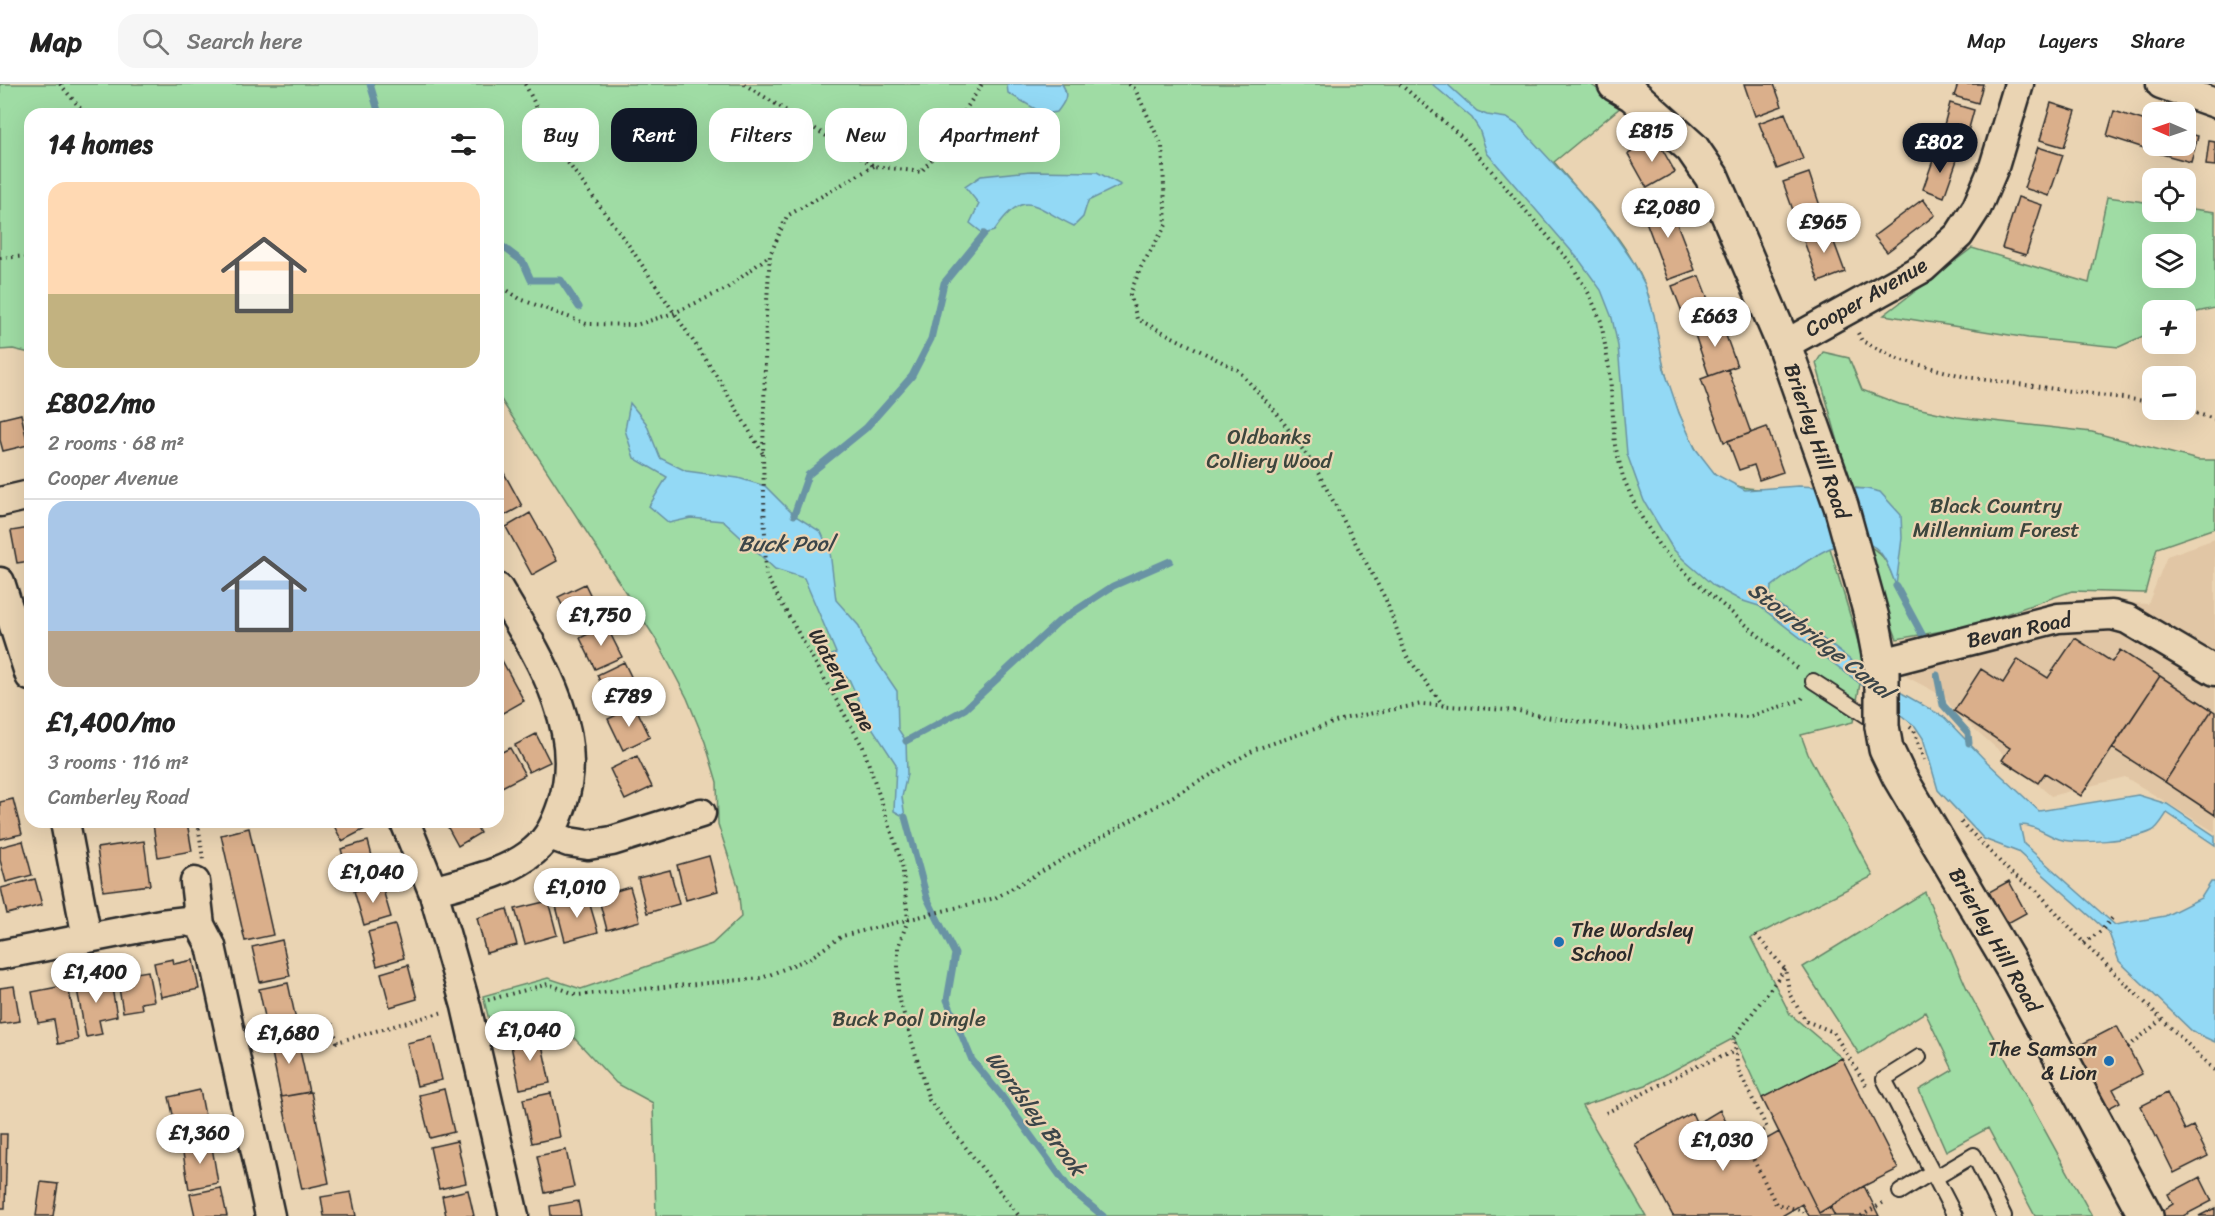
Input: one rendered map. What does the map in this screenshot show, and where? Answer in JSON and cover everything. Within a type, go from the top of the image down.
[{"type":"main road","name":"Brierley Hill Road","points":[[1628,87],[1692,148],[1712,177],[1784,345],[1841,506],[1872,618],[1894,725],[1886,749],[1899,776],[2013,969],[2146,1216]]},
{"type":"street","name":"Cooper Avenue","points":[[1784,345],[1923,268],[1959,235],[1977,207],[1994,167],[2019,84]]},
{"type":"street","points":[[2161,84],[2215,103]]},
{"type":"street","points":[[0,502],[24,496]]},
{"type":"street","points":[[0,582],[24,657]]},
{"type":"street","points":[[433,891],[491,874],[533,852],[550,834],[563,800],[568,778],[568,746],[562,715],[549,678],[504,599]]},
{"type":"street","name":"Bevan Road","points":[[1882,667],[2058,618],[2112,615],[2127,618],[2215,671]]},
{"type":"street","points":[[550,834],[569,842],[588,845],[612,841],[690,809]]},
{"type":"street","points":[[66,828],[87,938]]},
{"type":"street","points":[[407,828],[433,891],[466,1006],[514,1216]]},
{"type":"street","points":[[195,882],[200,925],[211,946],[270,1216]]},
{"type":"street","points":[[0,955],[187,921],[200,925]]},
{"type":"lane","points":[[1813,681],[1894,725]]},
{"type":"lane","points":[[1919,1057],[1884,1079],[1955,1216]]},
{"type":"lane","points":[[1900,1192],[1974,1155],[2004,1216]]},
{"type":"path","points":[[60,84],[80,108]]},
{"type":"path","points":[[525,84],[557,148],[630,247],[718,378],[763,455]]},
{"type":"path","points":[[744,84],[874,166],[921,172],[941,148],[982,84]]},
{"type":"path","points":[[1130,84],[1135,89],[1162,146],[1166,225],[1141,267],[1130,294],[1137,319],[1238,370],[1276,412],[1315,467],[1386,600],[1406,654],[1443,706]]},
{"type":"path","points":[[466,1006],[548,984],[578,995],[762,978],[810,958],[842,936],[995,898],[1256,749],[1347,718],[1422,704],[1519,711],[1545,717],[1635,729],[1726,716],[1748,717],[1801,700],[1813,681],[1691,578],[1660,547],[1637,510],[1623,477],[1615,445],[1610,375],[1601,321],[1590,294],[1570,262],[1463,138],[1400,84]]},
{"type":"path","points":[[504,288],[520,299],[587,324],[636,325],[674,313],[726,289],[770,255],[787,216],[874,166]]},
{"type":"path","name":"Watery Lane","points":[[770,255],[766,316],[763,455],[766,576],[863,747],[902,863],[908,920],[898,947],[898,994],[929,1100],[1019,1216]]},
{"type":"path","points":[[0,258],[24,256]]},
{"type":"path","points":[[1848,309],[1862,341],[1898,359],[1966,377],[2142,401]]},
{"type":"path","points":[[2196,413],[2215,419]]},
{"type":"path","points":[[1894,725],[1914,730],[1926,766]]},
{"type":"path","points":[[1956,816],[2011,873],[2036,890],[2084,943],[2215,1071]]},
{"type":"path","points":[[195,882],[206,876],[199,828]]},
{"type":"path","points":[[2084,943],[2101,931],[2114,916]]},
{"type":"path","points":[[1756,935],[1785,969],[1790,995],[1806,1021],[1833,1032],[1868,1089]]},
{"type":"path","points":[[1785,969],[1734,1038],[1738,1070],[1767,1128],[1745,1143],[1776,1204],[1803,1211],[1806,1216]]},
{"type":"path","points":[[232,1042],[331,1022],[337,1042],[427,1017]]},
{"type":"path","points":[[2128,1047],[2161,1020]]},
{"type":"path","points":[[1606,1113],[1690,1069],[1736,1051]]},
{"type":"path","points":[[1861,1216],[1900,1192]]},
{"type":"shaded area","points":[[2215,539],[2215,832],[2125,777],[2051,796],[1954,711],[1945,697],[1907,677],[1901,649],[2079,600],[2148,604],[2167,556]]},
{"type":"green space","points":[[0,84],[1590,84],[1622,106],[1554,162],[1604,220],[1636,266],[1648,293],[1667,380],[1691,440],[1707,465],[1727,482],[1751,489],[1817,487],[1830,548],[1864,662],[1853,722],[1801,735],[1808,754],[1873,876],[1751,938],[1790,1014],[1842,1058],[1762,1098],[1734,1038],[1646,1085],[1582,1106],[1646,1216],[656,1216],[653,1103],[616,1083],[563,1026],[494,1040],[483,996],[548,978],[581,989],[712,944],[741,917],[738,886],[718,824],[717,782],[705,742],[687,698],[657,641],[504,404],[504,108],[24,108],[24,352],[13,349],[0,350]]},
{"type":"green space","points":[[2107,197],[2142,202],[2142,222],[2196,222],[2196,209],[2215,212],[2215,308],[2196,312],[2196,300],[2142,300],[2142,337],[2119,347],[2028,338],[1884,315],[1972,248],[2089,283]]},
{"type":"green space","name":"Black Country Millennium Forest","points":[[1823,352],[1849,358],[1862,390],[1899,404],[1957,417],[2092,432],[2198,460],[2215,460],[2215,528],[2157,548],[2145,593],[2072,591],[1971,626],[1897,639],[1860,541],[1879,553],[1890,568],[1896,584],[1867,489],[1851,488],[1816,363]]},
{"type":"green space","points":[[1925,892],[1968,991],[2092,1216],[2035,1216],[1988,1128],[1946,1151],[1919,1090],[1953,1070],[1925,1012],[1859,1054],[1803,967]]},
{"type":"water","points":[[1007,84],[1062,84],[1066,92],[1060,108],[1034,108],[1008,93]]},
{"type":"water","name":"Stourbridge Canal","points":[[1432,84],[1447,84],[1477,111],[1507,118],[1518,125],[1579,191],[1612,231],[1632,260],[1645,285],[1654,315],[1664,369],[1679,413],[1695,448],[1715,474],[1745,490],[1798,486],[1867,489],[1880,492],[1901,515],[1902,538],[1896,586],[1888,564],[1880,552],[1868,544],[1855,541],[1840,544],[1809,560],[1771,587],[1770,598],[1870,675],[1944,717],[2039,811],[2138,795],[2167,804],[2215,836],[2215,845],[2167,813],[2152,831],[2133,837],[2106,841],[2068,841],[2030,826],[2020,825],[2024,844],[2115,925],[2165,916],[2201,898],[2211,882],[2215,882],[2215,1042],[2193,1032],[2119,961],[2109,933],[2018,852],[1984,839],[1938,790],[1923,738],[1915,726],[1759,606],[1740,600],[1714,586],[1673,549],[1644,501],[1627,454],[1618,346],[1612,318],[1601,290],[1580,261],[1487,153],[1479,129],[1472,118]]},
{"type":"water","points":[[1031,171],[1097,172],[1121,185],[1088,201],[1083,217],[1074,226],[1040,208],[1023,204],[1014,208],[994,231],[984,234],[970,223],[979,204],[965,187],[981,176]]},
{"type":"water","name":"Buck Pool","points":[[630,403],[646,423],[660,458],[686,471],[738,478],[765,486],[794,515],[821,532],[830,552],[836,600],[859,626],[865,644],[897,691],[898,729],[906,741],[907,774],[902,797],[905,817],[894,811],[896,764],[869,723],[849,679],[822,660],[836,653],[804,578],[775,569],[723,521],[691,518],[669,523],[649,506],[667,477],[634,458],[625,430]]},
{"type":"building","points":[[1744,84],[1774,84],[1782,106],[1755,116]]},
{"type":"building","points":[[1958,84],[1983,84],[1978,103],[1954,96]]},
{"type":"building","points":[[1950,103],[1974,110],[1963,150],[1939,143]]},
{"type":"building","points":[[2051,103],[2076,111],[2064,147],[2040,140]]},
{"type":"building","points":[[2114,111],[2142,120],[2142,147],[2107,136]]},
{"type":"building","points":[[1785,113],[1803,159],[1777,169],[1759,123]]},
{"type":"building","points":[[1656,138],[1675,172],[1647,188],[1628,154]]},
{"type":"building","points":[[2209,141],[2215,142],[2215,166],[2206,165]]},
{"type":"building","points":[[2038,147],[2063,155],[2049,196],[2024,188]]},
{"type":"building","points":[[1936,152],[1957,160],[1944,197],[1923,189]]},
{"type":"building","points":[[2169,156],[2193,156],[2191,162]]},
{"type":"building","points":[[1809,173],[1824,218],[1799,227],[1783,182]]},
{"type":"building","points":[[2018,197],[2042,205],[2026,255],[2002,248]]},
{"type":"building","points":[[1667,198],[1695,270],[1668,280],[1641,208]]},
{"type":"building","points":[[1923,199],[1935,215],[1887,252],[1874,236]]},
{"type":"building","points":[[1828,226],[1845,272],[1819,282],[1802,236]]},
{"type":"building","points":[[1699,276],[1713,312],[1686,322],[1672,286]]},
{"type":"building","points":[[1720,319],[1737,366],[1709,376],[1693,329]]},
{"type":"building","points":[[1728,369],[1751,433],[1724,442],[1701,379]]},
{"type":"building","points":[[21,414],[24,446],[3,451],[0,440],[0,419]]},
{"type":"building","points":[[1767,427],[1783,472],[1759,480],[1754,465],[1739,470],[1728,441]]},
{"type":"building","points":[[504,473],[522,506],[504,516]]},
{"type":"building","points":[[530,513],[557,561],[532,575],[506,527]]},
{"type":"building","points":[[24,529],[24,562],[17,563],[11,531]]},
{"type":"building","points":[[585,584],[600,615],[574,628],[558,597]]},
{"type":"building","points":[[606,625],[622,657],[595,669],[580,638]]},
{"type":"building","points":[[2075,638],[2112,662],[2120,650],[2160,676],[2081,796],[2045,773],[2038,783],[2002,760],[2010,748],[1954,711],[1981,669],[2003,683],[2018,659],[2048,678]]},
{"type":"building","points":[[624,662],[639,693],[612,706],[597,675]]},
{"type":"building","points":[[504,664],[524,701],[504,712]]},
{"type":"building","points":[[2160,676],[2212,710],[2165,782],[2112,748]]},
{"type":"building","points":[[635,706],[650,737],[623,750],[608,719]]},
{"type":"building","points":[[2212,710],[2215,712],[2215,815],[2165,782]]},
{"type":"building","points":[[536,734],[550,762],[529,772],[515,745]]},
{"type":"building","points":[[510,748],[525,775],[504,786],[504,751]]},
{"type":"building","points":[[637,756],[652,787],[625,800],[610,769]]},
{"type":"building","points":[[13,799],[22,834],[0,839],[0,802]]},
{"type":"building","points":[[154,828],[188,828],[192,851],[158,857]]},
{"type":"building","points":[[249,828],[273,935],[245,941],[221,835]]},
{"type":"building","points":[[335,828],[367,828],[342,841]]},
{"type":"building","points":[[448,828],[477,828],[480,833],[458,846]]},
{"type":"building","points":[[23,841],[32,875],[6,882],[0,860],[0,847]]},
{"type":"building","points":[[144,841],[150,885],[103,891],[97,848]]},
{"type":"building","points":[[368,841],[377,875],[350,882],[341,849]]},
{"type":"building","points":[[709,856],[718,891],[686,900],[677,865]]},
{"type":"building","points":[[670,870],[679,904],[647,913],[638,878]]},
{"type":"building","points":[[35,879],[42,905],[7,914],[1,888]]},
{"type":"building","points":[[2009,881],[2026,913],[2006,924],[1989,892]]},
{"type":"building","points":[[381,883],[391,917],[364,925],[354,891]]},
{"type":"building","points":[[630,887],[640,921],[607,930],[598,896]]},
{"type":"building","points":[[588,898],[598,932],[565,941],[556,906]]},
{"type":"building","points":[[548,901],[557,935],[525,944],[515,909]]},
{"type":"building","points":[[507,909],[517,945],[486,953],[477,918]]},
{"type":"building","points":[[395,925],[404,958],[377,966],[368,932]]},
{"type":"building","points":[[282,940],[290,976],[260,982],[252,947]]},
{"type":"building","points":[[173,959],[174,964],[193,960],[199,989],[161,997],[154,963]]},
{"type":"building","points":[[408,965],[417,999],[390,1007],[381,973]]},
{"type":"building","points":[[148,971],[154,1001],[141,1003],[142,1009],[123,1012],[117,976]]},
{"type":"building","points":[[110,977],[117,1016],[99,1020],[102,1034],[86,1037],[76,984]]},
{"type":"building","points":[[288,983],[296,1020],[267,1026],[259,989]]},
{"type":"building","points":[[68,985],[78,1040],[58,1044],[54,1020],[38,1023],[32,992]]},
{"type":"building","points":[[14,986],[20,1021],[0,1024],[0,988]]},
{"type":"building","name":"The Samson & Lion","points":[[2117,1026],[2142,1074],[2113,1089],[2120,1102],[2107,1109],[2076,1047]]},
{"type":"building","points":[[296,1032],[309,1092],[281,1097],[269,1038]]},
{"type":"building","points":[[540,1035],[550,1083],[520,1089],[510,1041]]},
{"type":"building","points":[[432,1037],[442,1080],[417,1086],[407,1043]]},
{"type":"building","points":[[1842,1058],[1898,1169],[1819,1213],[1762,1098]]},
{"type":"building","points":[[444,1089],[454,1132],[430,1138],[419,1095]]},
{"type":"building","points":[[200,1090],[208,1131],[178,1137],[169,1097]]},
{"type":"building","points":[[311,1092],[329,1183],[302,1189],[281,1097]]},
{"type":"building","points":[[551,1093],[560,1137],[532,1143],[523,1099]]},
{"type":"building","points":[[2167,1093],[2185,1130],[2193,1126],[2208,1156],[2174,1173],[2141,1106]]},
{"type":"building","points":[[1720,1110],[1742,1153],[1779,1132],[1819,1213],[1830,1207],[1835,1216],[1809,1216],[1802,1204],[1782,1216],[1673,1216],[1635,1144],[1692,1113],[1697,1124]]},
{"type":"building","points":[[0,1134],[7,1134],[5,1208],[0,1208]]},
{"type":"building","points":[[211,1141],[218,1183],[189,1189],[182,1147]]},
{"type":"building","points":[[457,1141],[466,1183],[439,1189],[430,1147]]},
{"type":"building","points":[[566,1150],[574,1187],[545,1193],[537,1156]]},
{"type":"building","points":[[2200,1177],[2212,1201],[2183,1216],[2164,1216],[2162,1211],[2173,1204],[2168,1194]]},
{"type":"building","points":[[41,1182],[58,1184],[53,1216],[36,1216]]},
{"type":"building","points":[[1864,1186],[1879,1216],[1835,1216],[1830,1207]]},
{"type":"building","points":[[221,1188],[227,1216],[195,1216],[190,1194]]},
{"type":"building","points":[[468,1190],[474,1216],[446,1216],[442,1196]]},
{"type":"building","points":[[351,1192],[356,1216],[324,1216],[321,1197]]},
{"type":"building","points":[[578,1201],[581,1216],[551,1216],[550,1206]]},
{"type":"building","points":[[2215,1208],[2215,1216],[2199,1216]]},
{"type":"waterway","name":"Wordsley Brook","points":[[370,84],[377,108]]},
{"type":"waterway","points":[[794,515],[808,475],[866,428],[912,376],[931,339],[944,283],[984,234]]},
{"type":"waterway","name":"Wordsley Brook","points":[[504,248],[523,262],[531,280],[561,280],[579,307]]},
{"type":"waterway","points":[[906,741],[965,709],[1058,622],[1113,586],[1170,561]]},
{"type":"waterway","points":[[1896,586],[1923,636]]},
{"type":"waterway","points":[[1937,675],[1943,705],[1968,733],[1969,743]]},
{"type":"waterway","name":"Wordsley Brook","points":[[905,817],[927,898],[955,954],[947,1000],[972,1060],[1001,1095],[1069,1188],[1103,1216]]},
{"type":"place","name":"The Wordsley School","points":[[1559,942]]},
{"type":"place","name":"The Samson & Lion","points":[[2109,1061]]},
{"type":"park label","name":"Oldbanks Colliery Wood","points":[[1269,449]]},
{"type":"park label","name":"Buck Pool Dingle","points":[[909,1019]]}]
